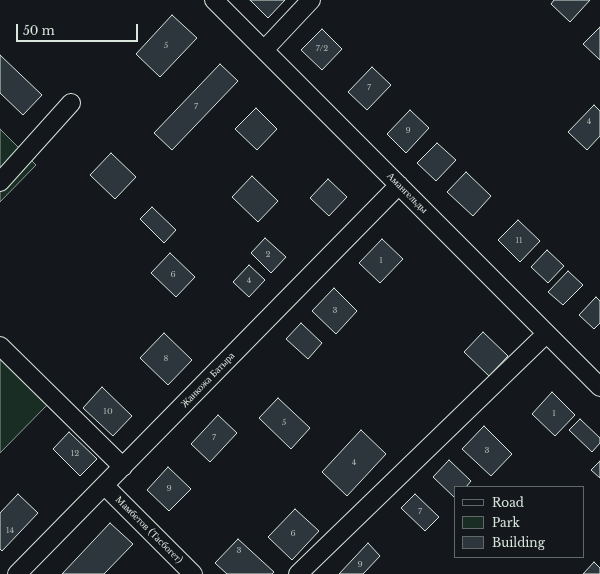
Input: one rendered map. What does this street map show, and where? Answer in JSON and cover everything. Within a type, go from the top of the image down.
[{"type":"street","name":"Амангельды","points":[[214,0],[600,387]]},
{"type":"street","points":[[264,50],[311,0]]},
{"type":"street","points":[[0,182],[71,103]]},
{"type":"street","name":"Жанкожа Батыра","points":[[16,574],[105,486],[399,185]]},
{"type":"street","points":[[298,574],[546,334]]},
{"type":"street","points":[[0,346],[123,467]]},
{"type":"street","name":"Мамбетов (Тасбогет)","points":[[105,486],[193,574]]},
{"type":"green space","points":[[0,129],[36,165],[0,202]]},
{"type":"green space","points":[[0,351],[51,401],[0,453]]},
{"type":"building","points":[[250,0],[285,0],[268,18]]},
{"type":"building","points":[[554,0],[590,0],[570,22],[551,4]]},
{"type":"building","points":[[172,15],[197,38],[160,77],[136,54]]},
{"type":"building","points":[[600,27],[600,60],[583,44]]},
{"type":"building","points":[[322,29],[342,49],[322,70],[301,50]]},
{"type":"building","points":[[0,55],[42,95],[23,115],[0,93]]},
{"type":"building","points":[[220,64],[238,81],[172,150],[154,133]]},
{"type":"building","points":[[372,67],[391,85],[367,110],[348,92]]},
{"type":"building","points":[[594,105],[600,111],[600,136],[587,150],[568,132]]},
{"type":"building","points":[[256,108],[277,129],[257,150],[235,129]]},
{"type":"building","points":[[410,110],[429,128],[406,153],[387,134]]},
{"type":"building","points":[[437,143],[456,160],[436,181],[417,163]]},
{"type":"building","points":[[111,153],[136,177],[115,199],[90,175]]},
{"type":"building","points":[[466,172],[491,196],[473,216],[447,192]]},
{"type":"building","points":[[252,176],[278,201],[258,222],[232,197]]},
{"type":"building","points":[[328,179],[347,197],[329,216],[310,198]]},
{"type":"building","points":[[152,207],[176,230],[164,243],[140,219]]},
{"type":"building","points":[[518,220],[540,241],[520,262],[498,240]]},
{"type":"building","points":[[265,238],[286,257],[271,273],[251,253]]},
{"type":"building","points":[[382,239],[403,259],[380,283],[359,263]]},
{"type":"building","points":[[547,250],[564,266],[548,283],[531,267]]},
{"type":"building","points":[[170,253],[195,277],[176,297],[151,273]]},
{"type":"building","points":[[249,265],[265,280],[249,297],[233,282]]},
{"type":"building","points":[[568,271],[583,285],[563,305],[548,292]]},
{"type":"building","points":[[334,288],[357,311],[336,334],[312,311]]},
{"type":"building","points":[[596,297],[600,301],[600,323],[594,329],[579,315]]},
{"type":"building","points":[[301,323],[322,343],[308,359],[286,339]]},
{"type":"building","points":[[483,332],[508,356],[489,376],[464,352]]},
{"type":"building","points":[[164,333],[192,360],[168,385],[140,358]]},
{"type":"building","points":[[102,387],[132,416],[113,436],[83,408]]},
{"type":"building","points":[[552,392],[575,415],[555,436],[532,414]]},
{"type":"building","points":[[278,398],[310,428],[291,449],[259,418]]},
{"type":"building","points":[[218,415],[237,433],[210,462],[191,444]]},
{"type":"building","points":[[580,419],[600,438],[600,443],[592,452],[569,430]]},
{"type":"building","points":[[484,426],[512,454],[491,476],[462,449]]},
{"type":"building","points":[[361,430],[386,454],[347,496],[322,472]]},
{"type":"building","points":[[69,432],[97,459],[80,476],[53,449]]},
{"type":"building","points":[[449,460],[471,481],[467,486],[454,486],[454,497],[433,477]]},
{"type":"building","points":[[600,461],[600,478],[591,470]]},
{"type":"building","points":[[168,467],[191,489],[169,511],[147,490]]},
{"type":"building","points":[[18,494],[38,513],[2,551],[0,549],[0,513]]},
{"type":"building","points":[[415,494],[439,517],[425,531],[401,508]]},
{"type":"building","points":[[295,509],[319,531],[292,560],[268,537]]},
{"type":"building","points":[[110,523],[133,544],[104,574],[62,574]]},
{"type":"building","points":[[238,539],[274,572],[272,574],[227,574],[215,563]]},
{"type":"building","points":[[368,543],[380,556],[363,574],[339,574]]},
{"type":"building","points":[[594,562],[600,568],[600,574],[583,574]]}]
